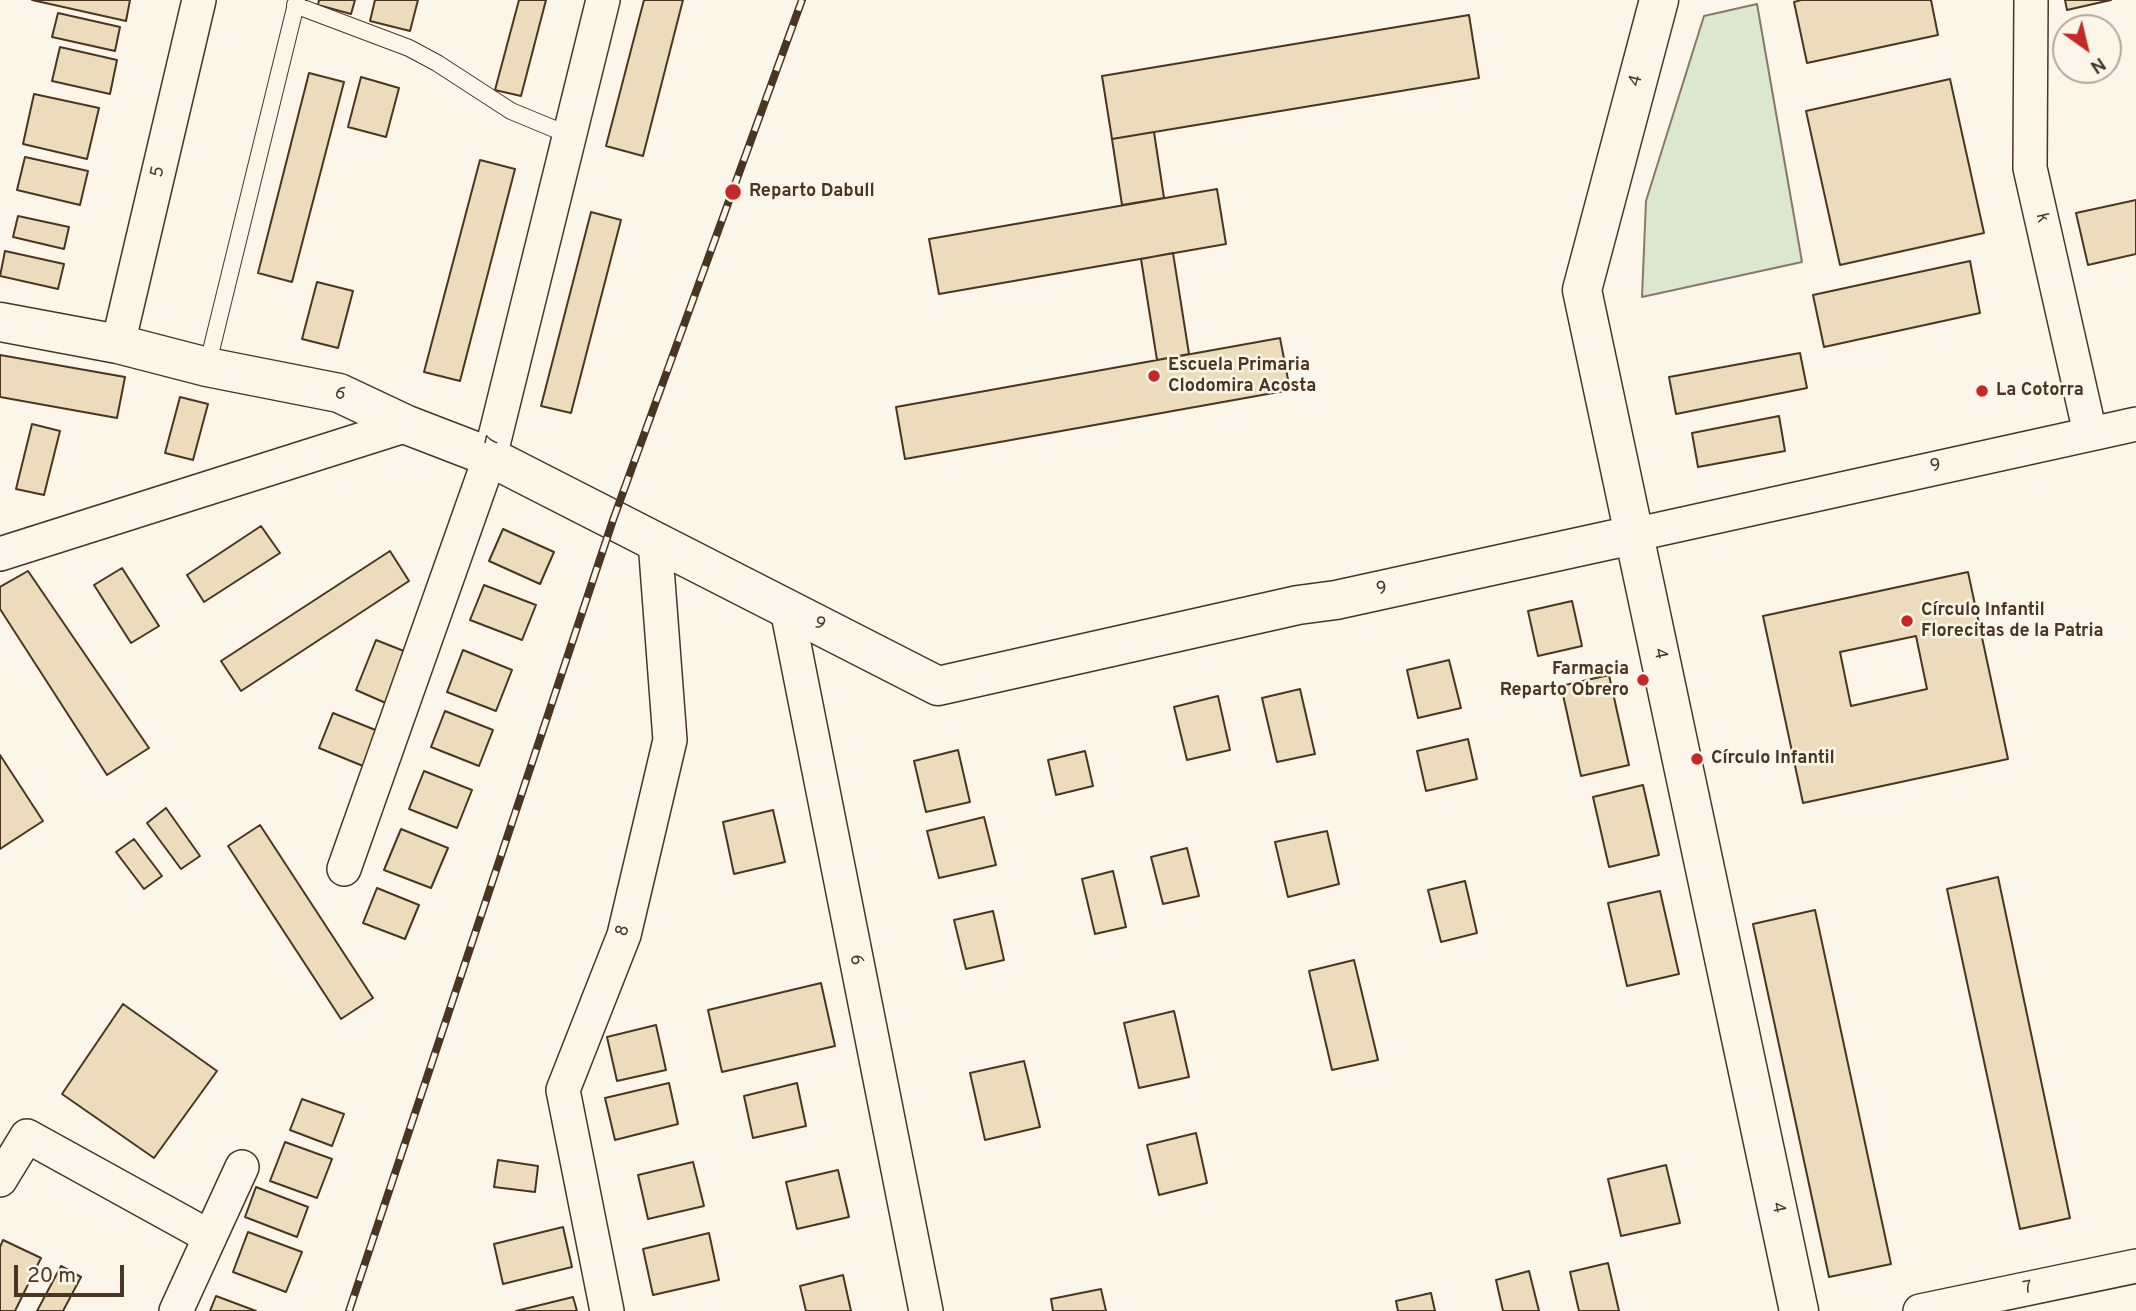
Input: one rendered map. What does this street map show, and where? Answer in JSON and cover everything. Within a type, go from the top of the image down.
[{"type":"street","name":"5","points":[[118,344],[200,0]]},
{"type":"street","name":"7","points":[[344,869],[490,457],[603,0]]},
{"type":"street","name":"4","points":[[1659,0],[1582,290],[1799,1311]]},
{"type":"street","name":"k","points":[[2031,0],[2030,167],[2090,433]]},
{"type":"street","name":"6","points":[[0,322],[118,344],[207,367],[339,393],[407,425],[490,457],[655,541]]},
{"type":"street","name":"9","points":[[655,541],[938,686],[1298,605],[1336,600],[2136,424]]},
{"type":"street","points":[[0,554],[407,425]]},
{"type":"street","name":"8","points":[[607,1311],[563,1090],[624,935],[670,740],[655,541]]},
{"type":"street","name":"6","points":[[787,609],[926,1311]]},
{"type":"street","points":[[0,1180],[27,1136],[210,1237]]},
{"type":"street","points":[[176,1311],[242,1167]]},
{"type":"street","name":"7","points":[[1920,1311],[2136,1266]]},
{"type":"lane","points":[[207,367],[296,3],[409,48],[511,111],[569,135]]},
{"type":"green space","points":[[1757,4],[1802,262],[1642,297],[1646,201],[1704,16]]},
{"type":"building","points":[[32,0],[130,0],[126,21]]},
{"type":"building","points":[[319,0],[355,0],[351,14],[318,5]]},
{"type":"building","points":[[375,0],[418,0],[410,31],[370,21]]},
{"type":"building","points":[[519,0],[546,0],[521,96],[495,90]]},
{"type":"building","points":[[644,0],[683,0],[643,156],[606,146]]},
{"type":"building","points":[[1931,0],[1938,35],[1807,63],[1794,2]]},
{"type":"building","points":[[2065,0],[2111,0],[2067,10]]},
{"type":"building","points":[[58,13],[120,27],[115,51],[52,37]]},
{"type":"building","points":[[1469,15],[1479,78],[1112,139],[1102,76]]},
{"type":"building","points":[[60,47],[117,60],[110,94],[52,81]]},
{"type":"building","points":[[309,73],[344,82],[292,282],[258,273]]},
{"type":"building","points":[[361,77],[399,88],[386,137],[348,127]]},
{"type":"building","points":[[1950,79],[1984,233],[1840,265],[1806,111]]},
{"type":"building","points":[[34,94],[99,108],[87,159],[23,144]]},
{"type":"building","points":[[1154,132],[1164,198],[1122,205],[1112,139]]},
{"type":"building","points":[[25,157],[88,171],[80,205],[17,190]]},
{"type":"building","points":[[480,160],[515,169],[460,381],[424,372]]},
{"type":"building","points":[[1217,189],[1226,244],[939,294],[929,239]]},
{"type":"building","points":[[2136,200],[2136,254],[2088,265],[2076,213]]},
{"type":"building","points":[[591,212],[621,220],[571,413],[541,406]]},
{"type":"building","points":[[18,216],[69,227],[64,249],[13,237]]},
{"type":"building","points":[[5,251],[64,264],[58,289],[0,276]]},
{"type":"building","points":[[1173,253],[1189,354],[1157,360],[1141,259]]},
{"type":"building","points":[[1970,261],[1980,313],[1824,347],[1813,295]]},
{"type":"building","points":[[317,282],[353,291],[338,348],[302,339]]},
{"type":"building","points":[[1280,338],[1290,390],[905,459],[896,407]]},
{"type":"building","points":[[1800,353],[1807,388],[1676,414],[1669,377]]},
{"type":"building","points":[[0,355],[125,377],[117,418],[0,397]]},
{"type":"building","points":[[180,397],[208,404],[193,460],[165,453]]},
{"type":"building","points":[[1779,416],[1785,451],[1698,467],[1692,433]]},
{"type":"building","points":[[32,424],[60,431],[44,495],[16,489]]},
{"type":"building","points":[[261,526],[280,553],[204,602],[187,575]]},
{"type":"building","points":[[503,529],[554,552],[540,584],[489,561]]},
{"type":"building","points":[[390,551],[409,581],[241,691],[221,661]]},
{"type":"building","points":[[122,568],[159,626],[131,643],[94,585]]},
{"type":"building","points":[[28,571],[149,748],[107,775],[0,609],[0,587]]},
{"type":"building","points":[[1968,572],[2008,759],[1803,803],[1763,616]],"holes":[[[1916,636],[1927,689],[1851,706],[1840,652]]]},
{"type":"building","points":[[484,585],[536,605],[522,640],[470,620]]},
{"type":"building","points":[[1572,601],[1582,646],[1538,656],[1528,611]]},
{"type":"building","points":[[376,640],[409,653],[388,704],[356,690]]},
{"type":"building","points":[[463,650],[512,670],[496,711],[447,692]]},
{"type":"building","points":[[1449,660],[1461,708],[1418,718],[1407,670]]},
{"type":"building","points":[[1609,675],[1629,765],[1581,776],[1561,686]]},
{"type":"building","points":[[1300,689],[1315,754],[1277,762],[1262,698]]},
{"type":"building","points":[[1218,696],[1230,750],[1187,760],[1174,707]]},
{"type":"building","points":[[445,711],[493,730],[479,766],[431,747]]},
{"type":"building","points":[[333,713],[378,731],[363,766],[319,748]]},
{"type":"building","points":[[1468,739],[1477,779],[1426,791],[1417,751]]},
{"type":"building","points":[[958,750],[970,802],[926,812],[914,761]]},
{"type":"building","points":[[1085,751],[1093,786],[1056,795],[1048,760]]},
{"type":"building","points":[[0,755],[43,821],[0,849]]},
{"type":"building","points":[[424,771],[472,790],[457,828],[409,809]]},
{"type":"building","points":[[1643,785],[1659,855],[1609,867],[1593,797]]},
{"type":"building","points":[[166,808],[200,856],[181,869],[147,823]]},
{"type":"building","points":[[773,810],[785,862],[734,874],[723,822]]},
{"type":"building","points":[[984,817],[996,865],[939,878],[927,831]]},
{"type":"building","points":[[260,825],[373,998],[341,1019],[228,846]]},
{"type":"building","points":[[401,829],[448,848],[431,888],[384,870]]},
{"type":"building","points":[[1327,831],[1339,884],[1288,897],[1275,842]]},
{"type":"building","points":[[134,839],[162,876],[144,889],[116,852]]},
{"type":"building","points":[[1187,848],[1199,896],[1163,904],[1151,857]]},
{"type":"building","points":[[1113,871],[1126,927],[1095,934],[1082,879]]},
{"type":"building","points":[[1998,877],[2070,1218],[2020,1229],[1947,889]]},
{"type":"building","points":[[1465,881],[1477,933],[1441,942],[1428,890]]},
{"type":"building","points":[[377,888],[419,905],[405,939],[363,923]]},
{"type":"building","points":[[1660,891],[1679,974],[1627,986],[1608,903]]},
{"type":"building","points":[[1815,910],[1891,1264],[1829,1277],[1753,924]]},
{"type":"building","points":[[993,911],[1004,960],[966,969],[954,920]]},
{"type":"building","points":[[1354,960],[1378,1060],[1332,1070],[1309,971]]},
{"type":"building","points":[[821,983],[835,1046],[722,1072],[708,1010]]},
{"type":"building","points":[[123,1004],[217,1071],[154,1158],[62,1094]]},
{"type":"building","points":[[1174,1011],[1189,1077],[1139,1088],[1124,1023]]},
{"type":"building","points":[[656,1025],[666,1070],[617,1081],[607,1037]]},
{"type":"building","points":[[1024,1061],[1040,1127],[985,1140],[970,1073]]},
{"type":"building","points":[[669,1083],[678,1124],[615,1140],[605,1098]]},
{"type":"building","points":[[797,1083],[806,1126],[753,1138],[744,1096]]},
{"type":"building","points":[[302,1099],[344,1114],[332,1146],[290,1130]]},
{"type":"building","points":[[1196,1133],[1207,1183],[1159,1195],[1147,1145]]},
{"type":"building","points":[[285,1142],[332,1159],[317,1198],[270,1181]]},
{"type":"building","points":[[498,1160],[538,1166],[535,1192],[494,1187]]},
{"type":"building","points":[[693,1162],[704,1206],[648,1219],[638,1175]]},
{"type":"building","points":[[1666,1165],[1680,1223],[1621,1236],[1608,1179]]},
{"type":"building","points":[[838,1170],[849,1217],[797,1229],[786,1182]]},
{"type":"building","points":[[256,1187],[308,1207],[297,1237],[245,1217]]},
{"type":"building","points":[[563,1227],[572,1267],[503,1284],[494,1244]]},
{"type":"building","points":[[248,1232],[302,1252],[286,1292],[233,1272]]},
{"type":"building","points":[[709,1233],[719,1280],[653,1295],[643,1249]]},
{"type":"building","points":[[3,1240],[41,1258],[15,1311],[0,1311],[0,1247]]},
{"type":"building","points":[[1608,1263],[1619,1311],[1579,1311],[1570,1272]]},
{"type":"building","points":[[61,1266],[81,1277],[63,1311],[37,1311]]},
{"type":"building","points":[[1529,1271],[1539,1311],[1503,1311],[1496,1280]]},
{"type":"building","points":[[843,1275],[851,1311],[806,1311],[800,1286]]},
{"type":"building","points":[[1101,1289],[1106,1311],[1053,1311],[1051,1299]]},
{"type":"building","points":[[1431,1293],[1435,1311],[1398,1311],[1396,1301]]},
{"type":"building","points":[[216,1296],[256,1311],[210,1311]]},
{"type":"building","points":[[573,1297],[577,1311],[516,1311]]},
{"type":"railway","points":[[349,1311],[613,520],[802,0]]},
{"type":"place","name":"Reparto Dabull","points":[[733,192]]},
{"type":"place","name":"Escuela Primaria Clodomira Acosta","points":[[1154,376]]},
{"type":"place","name":"La Cotorra","points":[[1982,391]]},
{"type":"place","name":"Círculo Infantil Florecitas de la Patria","points":[[1907,621]]},
{"type":"place","name":"Farmacia Reparto Obrero","points":[[1643,680]]},
{"type":"place","name":"Círculo Infantil","points":[[1697,759]]}]
